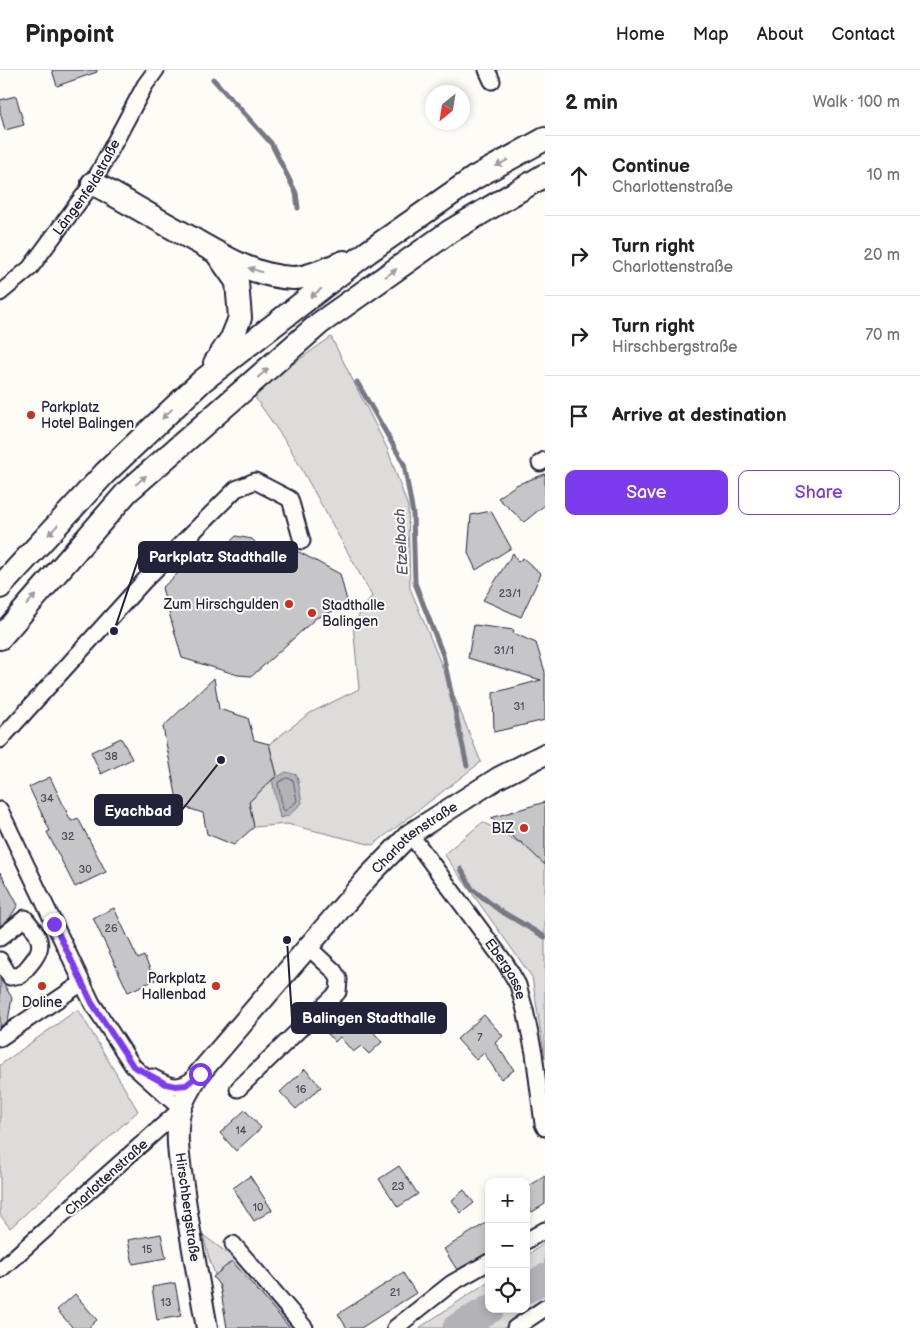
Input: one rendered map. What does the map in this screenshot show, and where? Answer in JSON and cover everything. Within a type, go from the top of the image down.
[{"type":"highway","points":[[0,587],[105,473],[202,381],[368,252],[474,178],[545,139]]},
{"type":"highway","points":[[0,638],[127,492],[320,323],[449,232],[545,175]]},
{"type":"highway","points":[[93,183],[216,252],[247,268],[273,276],[295,278],[320,272],[368,252]]},
{"type":"highway","points":[[202,381],[232,338],[240,318],[237,282],[216,252]]},
{"type":"main road","name":"Charlottenstraße","points":[[181,1109],[189,1090],[200,1074],[368,877],[410,834],[498,778],[545,754]]},
{"type":"main road","name":"Hirschbergstraße","points":[[181,1109],[178,1134],[180,1163],[207,1328]]},
{"type":"street","name":"Längenfeldstraße","points":[[0,293],[30,268],[93,183],[145,86],[156,70]]},
{"type":"street","points":[[0,740],[144,581],[236,489],[255,481],[290,499],[302,541]]},
{"type":"street","points":[[0,810],[4,828],[92,1003],[133,1066],[181,1109]]},
{"type":"street","name":"Ebergasse","points":[[410,834],[506,964],[518,985],[534,1053],[542,1124],[545,1128]]},
{"type":"street","points":[[0,938],[25,918],[34,928],[41,947],[38,955],[21,975],[10,977],[0,960]]},
{"type":"street","points":[[238,1089],[338,992],[339,979],[334,971],[308,948]]},
{"type":"street","points":[[0,1038],[82,983]]},
{"type":"street","name":"Charlottenstraße","points":[[133,1066],[166,1084],[176,1086],[186,1085],[200,1074]]},
{"type":"street","name":"Charlottenstraße","points":[[0,1270],[181,1109]]},
{"type":"street","points":[[530,1239],[545,1230]]},
{"type":"street","points":[[233,1244],[304,1328]]},
{"type":"street","points":[[395,1328],[452,1283],[485,1264]]},
{"type":"street","points":[[515,1328],[545,1308]]},
{"type":"shaded area","points":[[331,337],[387,448],[408,507],[410,588],[481,762],[373,845],[287,824],[254,827],[249,802],[277,775],[269,744],[310,713],[359,689],[353,624],[372,596],[290,448],[252,393]]},
{"type":"shaded area","points":[[483,822],[518,842],[534,839],[545,865],[545,1058],[532,977],[444,854]]},
{"type":"shaded area","points":[[78,1009],[138,1111],[10,1228],[0,1215],[0,1065]]},
{"type":"shaded area","points":[[203,1235],[234,1258],[292,1328],[234,1328],[209,1258]]},
{"type":"shaded area","points":[[545,1243],[545,1308],[517,1328],[419,1328],[485,1284],[485,1313],[530,1313],[530,1253]]},
{"type":"water","points":[[286,772],[297,775],[302,803],[288,816],[280,818],[272,780]]},
{"type":"building","points":[[52,70],[97,70],[97,72],[57,86]]},
{"type":"building","points":[[16,96],[24,125],[5,130],[0,112],[0,100]]},
{"type":"building","points":[[545,474],[545,505],[524,522],[498,498],[516,485]]},
{"type":"building","points":[[491,511],[511,548],[476,570],[468,553],[471,515]]},
{"type":"building","points":[[236,536],[252,539],[260,547],[299,552],[340,574],[348,605],[316,618],[252,676],[238,675],[182,658],[162,588],[201,552],[216,556]]},
{"type":"building","points":[[513,553],[518,562],[523,558],[541,574],[521,617],[483,600]]},
{"type":"building","points":[[474,625],[514,630],[513,633],[536,643],[545,672],[545,720],[494,732],[493,693],[541,680],[468,658]]},
{"type":"building","points":[[214,678],[219,709],[248,718],[254,740],[269,744],[277,775],[249,802],[254,827],[234,845],[207,834],[203,813],[178,805],[163,727]]},
{"type":"building","points":[[121,738],[132,759],[101,774],[91,752]]},
{"type":"building","points":[[50,777],[71,821],[78,818],[106,872],[75,887],[47,832],[50,831],[29,787]]},
{"type":"building","name":"BIZ","points":[[545,802],[545,865],[521,842],[491,818]]},
{"type":"building","points":[[0,872],[18,905],[9,919],[0,926]]},
{"type":"building","points":[[114,908],[138,959],[144,956],[155,980],[128,992],[93,918]]},
{"type":"building","points":[[0,978],[12,998],[8,1021],[0,1027]]},
{"type":"building","points":[[350,1012],[361,1024],[364,1021],[382,1042],[369,1054],[361,1046],[353,1052],[340,1037],[335,1042],[327,1033]]},
{"type":"building","points":[[484,1015],[503,1036],[495,1043],[514,1070],[501,1079],[484,1053],[476,1060],[457,1039]]},
{"type":"building","points":[[305,1069],[321,1087],[296,1109],[280,1092]]},
{"type":"building","points":[[245,1110],[261,1128],[236,1151],[220,1133]]},
{"type":"building","points":[[399,1166],[418,1194],[398,1207],[379,1179]]},
{"type":"building","points":[[250,1176],[272,1210],[254,1221],[233,1188]]},
{"type":"building","points":[[545,1176],[545,1204],[532,1212],[530,1209],[530,1185]]},
{"type":"building","points":[[464,1190],[474,1203],[461,1213],[452,1200]]},
{"type":"building","points":[[485,1223],[485,1254],[457,1270],[444,1249]]},
{"type":"building","points":[[161,1234],[166,1258],[133,1264],[128,1240]]},
{"type":"building","points":[[232,1261],[290,1328],[227,1328],[220,1286],[213,1277]]},
{"type":"building","points":[[403,1273],[416,1293],[361,1328],[347,1328],[338,1314]]},
{"type":"building","points":[[175,1283],[181,1316],[157,1320],[152,1287]]},
{"type":"building","points":[[75,1294],[97,1320],[88,1328],[73,1328],[57,1310]]},
{"type":"waterway","name":"Etzelbach","points":[[213,79],[271,143],[296,193],[298,208]]},
{"type":"waterway","name":"Etzelbach","points":[[357,382],[404,464],[413,514],[415,583],[443,655],[467,766]]},
{"type":"waterway","name":"Etzelbach","points":[[461,869],[472,889],[499,910],[545,937]]},
{"type":"waterway","points":[[530,1287],[545,1278]]},
{"type":"waterway","points":[[457,1328],[485,1312]]},
{"type":"place","name":"Parkplatz Hotel Balingen","points":[[31,415]]},
{"type":"place","name":"Zum Hirschgulden","points":[[289,604]]},
{"type":"place","name":"Stadthalle Balingen","points":[[312,613]]},
{"type":"place","name":"Parkplatz Stadthalle","points":[[114,631]]},
{"type":"place","name":"Eyachbad","points":[[221,760]]},
{"type":"place","name":"BIZ","points":[[524,828]]},
{"type":"place","name":"Balingen Stadthalle","points":[[287,940]]},
{"type":"place","name":"Doline","points":[[42,986]]},
{"type":"place","name":"Parkplatz Hallenbad","points":[[216,986]]},
{"type":"route","points":[[54,924],[92,1003],[133,1066],[166,1084],[176,1086],[186,1085],[200,1074]]}]
